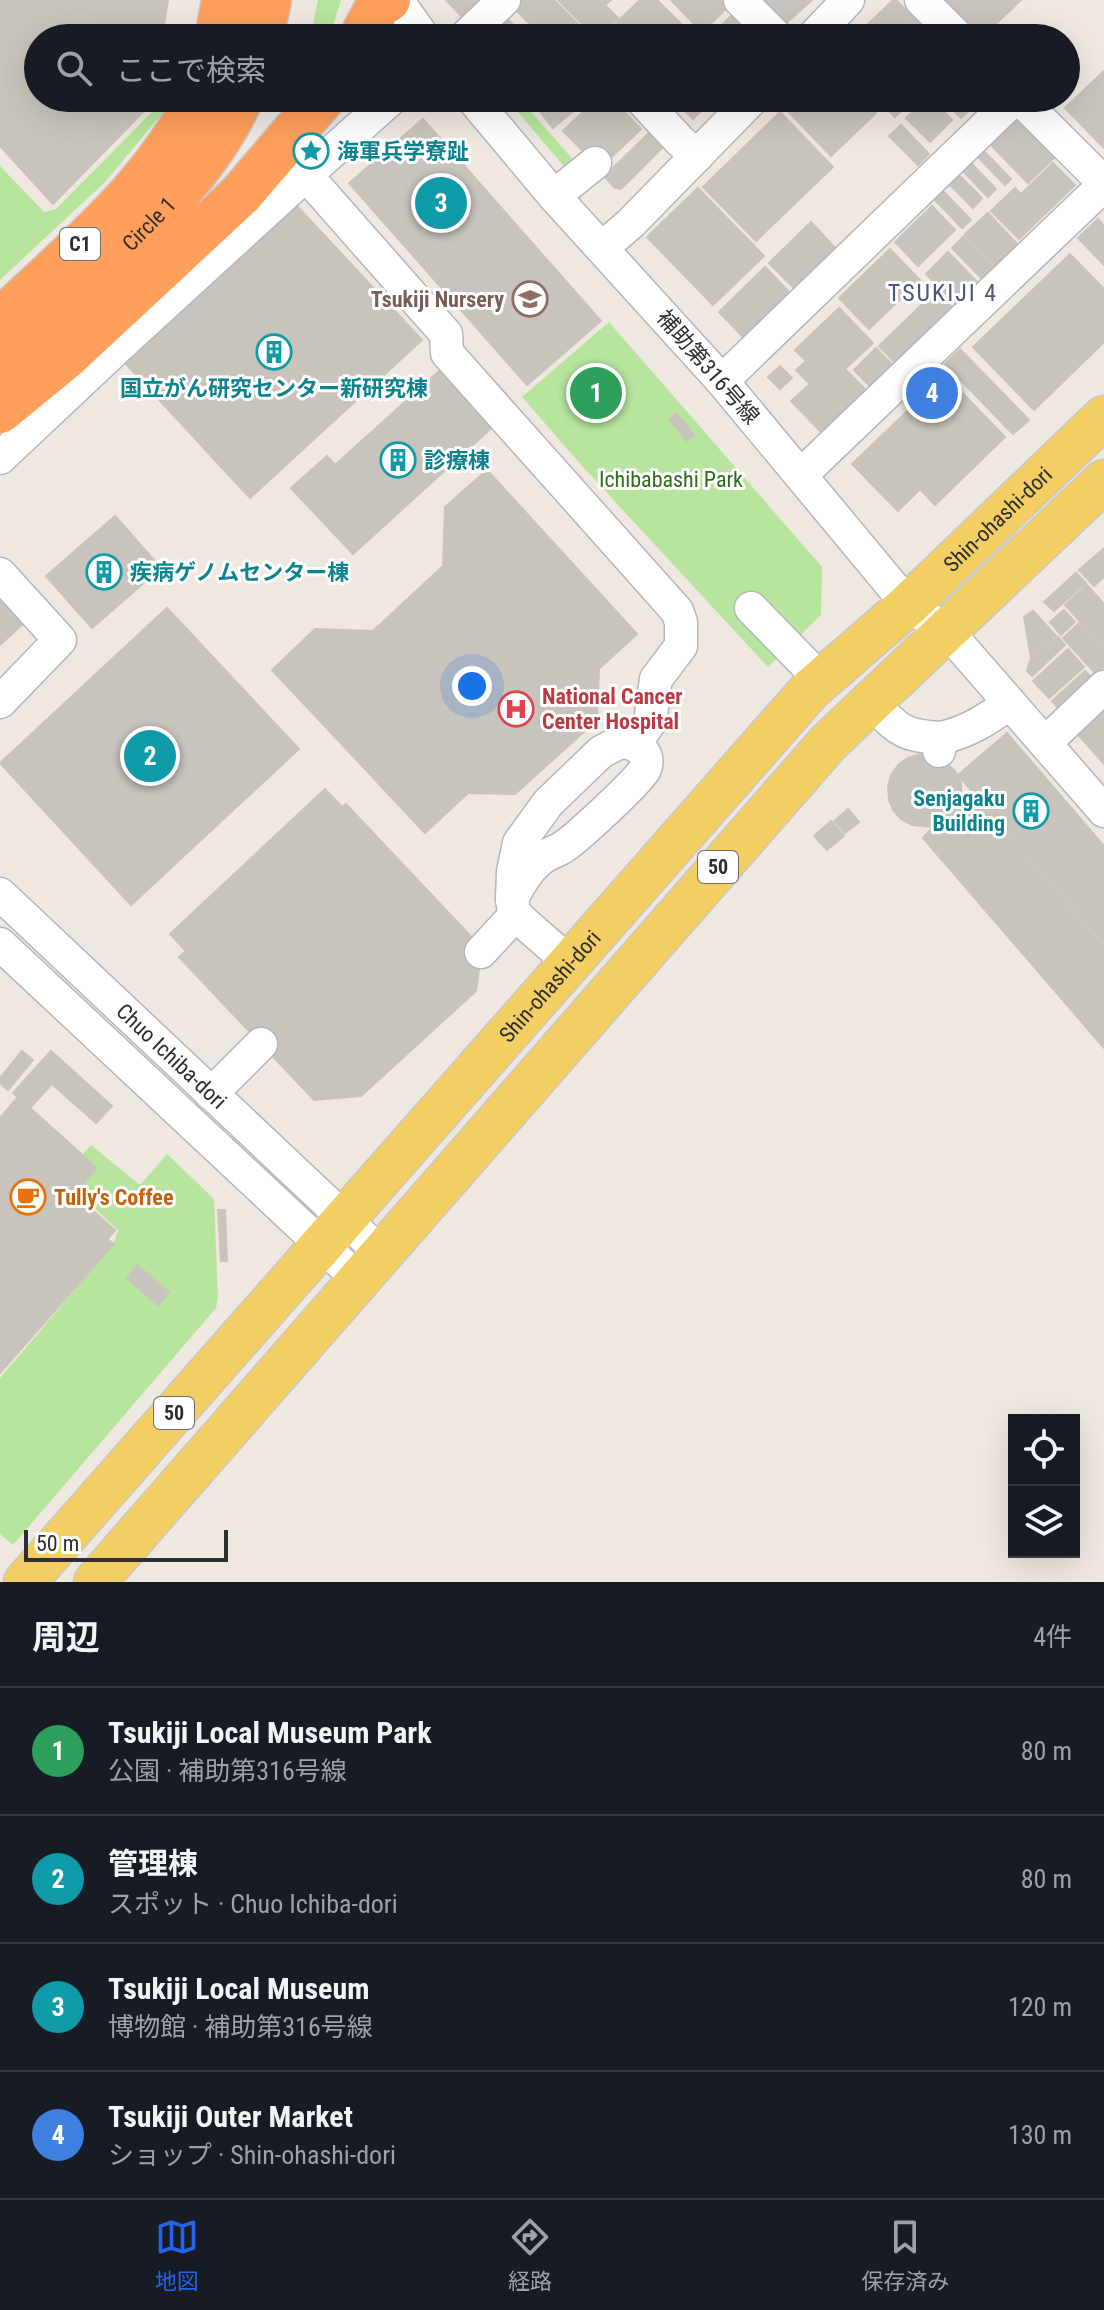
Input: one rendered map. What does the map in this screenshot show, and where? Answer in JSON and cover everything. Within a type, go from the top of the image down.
[{"type":"highway","points":[[264,24],[269,0]]},
{"type":"highway","points":[[368,24],[378,6],[388,0]]},
{"type":"highway","name":"Circle 1","points":[[0,321],[117,208],[157,164],[190,112]]},
{"type":"highway","name":"Circle 1","points":[[0,366],[161,211],[206,158],[234,112]]},
{"type":"highway","points":[[0,411],[67,356],[241,194],[311,112]]},
{"type":"main road","name":"Shin-ohashi-dori","points":[[25,1582],[811,689],[908,605],[1104,417]]},
{"type":"main road","name":"Shin-ohashi-dori","points":[[95,1582],[828,743],[1104,481]]},
{"type":"street","points":[[397,0],[414,24]]},
{"type":"street","points":[[479,24],[504,0]]},
{"type":"street","points":[[740,0],[764,24]]},
{"type":"street","points":[[825,24],[848,0]]},
{"type":"street","points":[[921,0],[945,24]]},
{"type":"street","points":[[0,458],[376,112]]},
{"type":"street","name":"補助第316号線","points":[[484,112],[554,196],[722,381],[908,605],[947,631],[1104,811]]},
{"type":"street","points":[[653,112],[697,156]]},
{"type":"street","points":[[602,248],[631,223],[739,112]]},
{"type":"street","points":[[722,381],[1002,112]]},
{"type":"street","points":[[801,475],[1104,184],[1031,112]]},
{"type":"street","points":[[554,196],[595,163]]},
{"type":"street","points":[[306,175],[446,334],[447,353],[677,611],[681,622],[681,646],[656,679],[650,722],[635,744]]},
{"type":"street","points":[[0,574],[60,640],[0,702]]},
{"type":"street","points":[[751,608],[821,680]]},
{"type":"street","points":[[1045,743],[1104,687]]},
{"type":"street","points":[[871,702],[901,731],[940,744],[981,723],[1010,703]]},
{"type":"street","points":[[481,952],[514,906],[527,872],[544,856],[563,848],[645,769],[642,750],[635,744],[620,742],[601,752],[548,803],[519,843],[513,872],[514,906],[569,962]]},
{"type":"street","name":"Chuo Ichiba-dori","points":[[0,894],[211,1094],[333,1232]]},
{"type":"street","name":"Chuo Ichiba-dori","points":[[0,944],[333,1232]]},
{"type":"street","points":[[211,1094],[261,1044]]},
{"type":"street","points":[[333,1232],[372,1268]]},
{"type":"green space","points":[[318,0],[341,0],[333,24],[313,24]]},
{"type":"green space","points":[[152,112],[163,112],[105,182],[0,280],[0,166],[44,212],[56,209]]},
{"type":"green space","points":[[518,112],[531,112],[577,164],[568,171]]},
{"type":"green space","name":"Ichibabashi Park","points":[[609,322],[822,567],[821,615],[768,667],[522,397]]},
{"type":"green space","points":[[91,1145],[140,1185],[167,1154],[214,1199],[216,1308],[13,1545],[0,1534],[0,1378],[114,1244],[118,1230],[77,1192],[98,1168],[83,1154]]},
{"type":"building","points":[[0,0],[168,0],[164,24],[24,24],[24,112],[143,112],[53,204],[0,146]]},
{"type":"building","points":[[446,0],[485,0],[464,19]]},
{"type":"building","points":[[523,0],[554,0],[578,24],[530,24],[514,8]]},
{"type":"building","points":[[558,0],[611,0],[605,5],[618,18],[611,24],[582,24]]},
{"type":"building","points":[[640,0],[657,0],[681,24],[615,24]]},
{"type":"building","points":[[671,0],[729,0],[732,3],[710,24],[694,24]]},
{"type":"building","points":[[759,0],[812,0],[785,24],[781,24]]},
{"type":"building","points":[[896,0],[919,24],[868,24]]},
{"type":"building","points":[[945,0],[1021,0],[996,24],[969,24]]},
{"type":"building","points":[[503,14],[512,24],[493,24]]},
{"type":"building","points":[[733,14],[743,24],[723,24]]},
{"type":"building","points":[[1104,71],[1104,148],[1069,112],[1080,112],[1080,94]]},
{"type":"building","points":[[540,112],[572,112],[553,128]]},
{"type":"building","points":[[583,112],[625,112],[641,129],[600,168],[563,131]]},
{"type":"building","points":[[686,112],[700,112],[693,119]]},
{"type":"building","points":[[780,112],[833,167],[756,241],[703,187]]},
{"type":"building","points":[[789,112],[875,112],[876,113],[831,156]]},
{"type":"building","points":[[912,112],[944,112],[952,120],[930,142],[906,118]]},
{"type":"building","points":[[1009,112],[1015,112],[1057,155],[1028,183],[983,137]]},
{"type":"building","points":[[423,119],[601,321],[527,385],[349,183]]},
{"type":"building","points":[[901,125],[929,154],[918,165],[889,136]]},
{"type":"building","points":[[651,131],[665,145],[630,180],[616,165]]},
{"type":"building","points":[[981,148],[1011,179],[1005,185],[975,154]]},
{"type":"building","points":[[967,159],[996,189],[988,197],[959,167]]},
{"type":"building","points":[[1053,163],[1075,185],[1019,239],[991,211],[1015,188],[1021,194]]},
{"type":"building","points":[[616,165],[630,180],[621,189],[615,188],[604,176]]},
{"type":"building","points":[[958,174],[982,198],[973,208],[948,183]]},
{"type":"building","points":[[698,188],[764,256],[713,305],[647,237]]},
{"type":"building","points":[[943,191],[971,220],[962,228],[934,199]]},
{"type":"building","name":"国立がん研究センター新研究棟","points":[[297,206],[422,340],[250,498],[126,364]]},
{"type":"building","points":[[932,206],[955,230],[918,266],[895,242]]},
{"type":"building","points":[[988,213],[1021,248],[999,269],[965,234]]},
{"type":"building","points":[[1098,219],[1104,226],[1104,265],[1078,238]]},
{"type":"building","points":[[811,222],[838,251],[797,291],[769,263]]},
{"type":"building","points":[[964,236],[998,271],[986,283],[952,248]]},
{"type":"building","points":[[890,249],[920,280],[869,329],[839,298]]},
{"type":"building","points":[[948,252],[978,283],[956,304],[926,274]]},
{"type":"building","points":[[1070,254],[1104,289],[1104,342],[1034,410],[973,347]]},
{"type":"building","points":[[765,267],[791,294],[745,339],[719,312]]},
{"type":"building","points":[[936,291],[959,314],[901,369],[879,346]]},
{"type":"building","points":[[839,308],[873,343],[845,369],[869,393],[825,436],[791,401],[810,384],[796,370],[806,361],[795,350]]},
{"type":"building","points":[[876,348],[900,373],[877,394],[854,370]]},
{"type":"building","points":[[960,349],[1029,420],[1013,434],[945,364]]},
{"type":"building","points":[[780,366],[792,378],[780,389],[768,377]]},
{"type":"building","name":"診療棟","points":[[440,370],[496,424],[353,554],[291,488],[327,456],[335,465]]},
{"type":"building","points":[[945,375],[1005,437],[935,505],[920,489],[898,511],[852,464]]},
{"type":"building","points":[[676,413],[694,435],[687,441],[669,419]]},
{"type":"building","points":[[487,470],[637,634],[599,669],[513,664],[468,704],[468,793],[425,833],[272,670],[315,629],[373,631],[443,566],[445,507]]},
{"type":"building","name":"疾病ゲノムセンター棟","points":[[115,516],[161,568],[92,628],[46,576]]},
{"type":"building","points":[[1104,548],[1104,577],[1094,586],[1079,570]]},
{"type":"building","points":[[1076,573],[1086,583],[1054,611],[1044,602]]},
{"type":"building","points":[[1087,585],[1104,604],[1104,648],[1065,605]]},
{"type":"building","points":[[0,599],[23,624],[0,645]]},
{"type":"building","points":[[167,608],[299,749],[131,905],[0,763]]},
{"type":"building","points":[[1064,610],[1075,622],[1061,635],[1050,622]]},
{"type":"building","points":[[1033,611],[1056,636],[1031,658],[1024,617]]},
{"type":"building","points":[[1079,623],[1104,651],[1104,667],[1096,674],[1063,638]]},
{"type":"building","points":[[1058,637],[1065,645],[1032,676],[1027,671],[1030,661]]},
{"type":"building","points":[[1068,649],[1084,667],[1049,698],[1033,681]]},
{"type":"building","points":[[513,664],[599,669],[597,720],[515,794],[468,793],[468,704]]},
{"type":"building","points":[[1085,671],[1093,679],[1059,709],[1052,701]]},
{"type":"building","points":[[1104,702],[1104,764],[1075,731]]},
{"type":"building","name":"Senjagaku Building","points":[[1007,733],[1104,846],[1104,944],[958,775]]},
{"type":"building","points":[[921,754],[941,758],[956,772],[961,783],[961,795],[954,809],[973,795],[1104,947],[1104,1048],[923,838],[933,827],[912,825],[893,810],[888,786],[891,775],[899,764]]},
{"type":"building","points":[[325,789],[342,807],[346,804],[482,948],[476,991],[361,1096],[314,1100],[179,957],[186,951],[170,934]]},
{"type":"building","points":[[848,809],[859,822],[845,833],[834,821]]},
{"type":"building","points":[[831,821],[844,836],[827,850],[814,836]]},
{"type":"building","points":[[22,1051],[33,1060],[8,1090],[0,1083],[0,1078]]},
{"type":"building","points":[[51,1051],[112,1106],[96,1123],[52,1084],[30,1108],[13,1093]]},
{"type":"building","points":[[18,1097],[97,1168],[0,1278],[0,1118]]},
{"type":"building","points":[[74,1194],[115,1230],[104,1243],[63,1207]]},
{"type":"building","points":[[63,1207],[104,1243],[107,1239],[114,1244],[0,1373],[0,1278]]},
{"type":"building","points":[[218,1210],[225,1210],[227,1261],[221,1261]]},
{"type":"building","points":[[137,1265],[169,1292],[158,1305],[127,1278]]},
{"type":"place","name":"海軍兵学寮趾","points":[[311,151]]},
{"type":"place","name":"Tsukiji Local Museum","points":[[441,203]]},
{"type":"place","name":"Tsukiji Nursery","points":[[530,299]]},
{"type":"place","name":"国立がん研究センター新研究棟","points":[[274,352]]},
{"type":"place","name":"Tsukiji Local Museum Park","points":[[596,393]]},
{"type":"place","name":"Tsukiji Outer Market","points":[[932,393]]},
{"type":"place","name":"診療棟","points":[[398,460]]},
{"type":"place","name":"疾病ゲノムセンター棟","points":[[104,572]]},
{"type":"place","name":"National Cancer Center Hospital","points":[[516,709]]},
{"type":"place","name":"管理棟","points":[[150,756]]},
{"type":"place","name":"Senjagaku Building","points":[[1031,811]]},
{"type":"place","name":"Tully's Coffee","points":[[28,1197]]},
{"type":"district","name":"TSUKIJI 4","points":[[943,293]]}]
